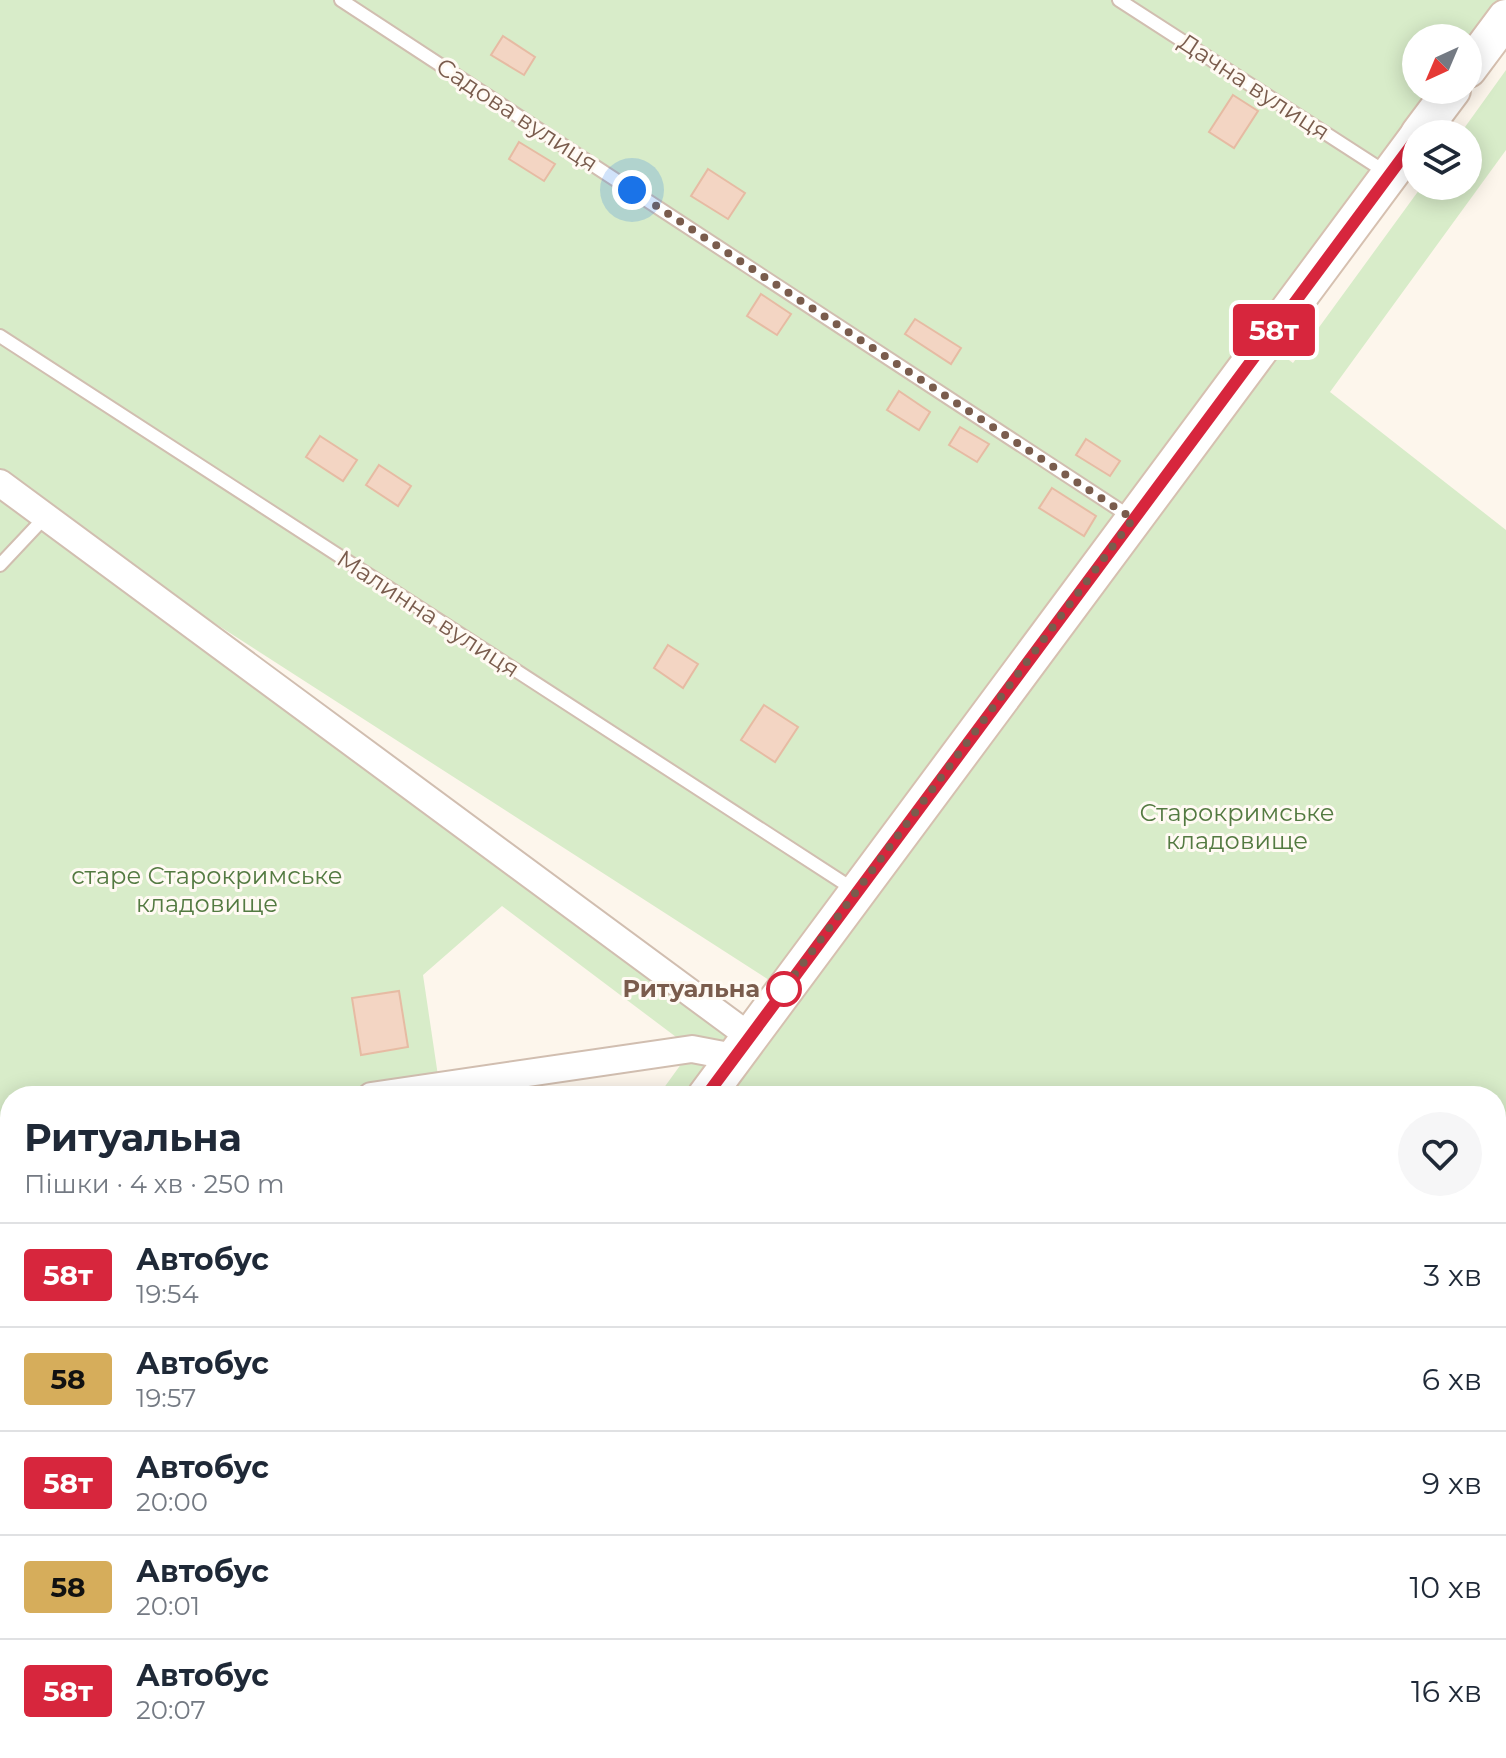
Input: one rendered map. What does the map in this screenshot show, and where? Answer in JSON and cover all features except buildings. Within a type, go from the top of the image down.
[{"type":"street","points":[[1482,50],[1506,18]]},
{"type":"street","points":[[713,1086],[1402,158]]},
{"type":"street","points":[[0,483],[47,515],[742,1046]]},
{"type":"street","points":[[439,1086],[692,1049],[742,1046]]},
{"type":"lane","name":"Садова вулиця","points":[[341,0],[1133,519]]},
{"type":"lane","name":"Дачна вулиця","points":[[1119,0],[1389,175]]},
{"type":"lane","name":"Малинна вулиця","points":[[0,336],[856,892]]},
{"type":"lane","points":[[0,565],[47,515]]},
{"type":"green space","points":[[0,0],[1506,0],[1506,18],[1482,50],[1482,24],[1402,24],[1402,104],[1442,104],[1430,120],[1402,120],[1402,157],[1265,342],[1293,363],[1412,200],[1470,200],[1330,392],[1506,530],[1506,1086],[665,1086],[692,1049],[502,906],[423,975],[440,1086],[0,1086]],"holes":[[[62,525],[783,989],[749,1036]]]},
{"type":"green space","points":[[1506,70],[1506,150],[1482,183],[1482,120],[1470,120]]},
{"type":"bus line","name":"58т","points":[[713,1086],[1402,158]]},
{"type":"place","name":"Ритуальна","points":[[784,989]]},
{"type":"route","points":[[632,190],[1133,519],[784,989]]},
{"type":"park label","name":"Старокримське кладовище","points":[[1237,827]]},
{"type":"park label","name":"старе Старокримське кладовище","points":[[207,890]]}]
